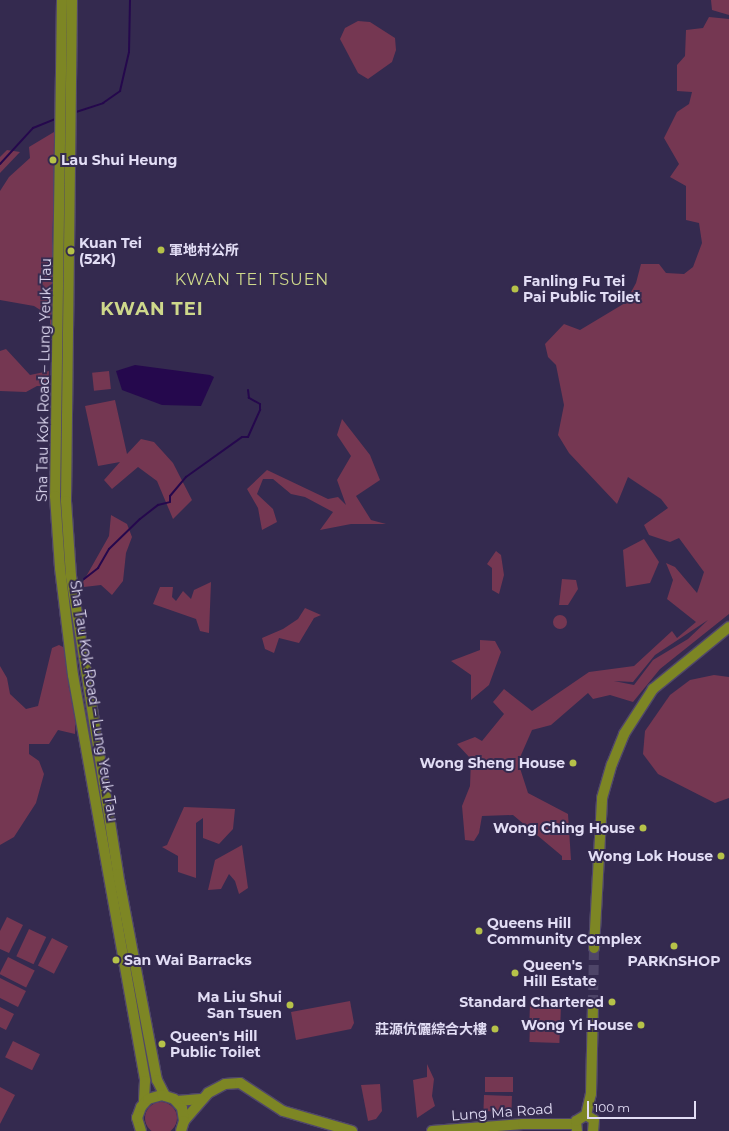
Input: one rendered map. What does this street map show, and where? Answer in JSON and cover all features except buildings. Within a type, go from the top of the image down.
[{"type":"main road","points":[[62,0],[66,108]]},
{"type":"main road","points":[[66,108],[72,0]]},
{"type":"main road","name":"Sha Tau Kok Road – Lung Yeuk Tau","points":[[66,108],[66,502],[71,576],[118,874],[157,1080],[165,1096]]},
{"type":"main road","name":"Sha Tau Kok Road – Lung Yeuk Tau","points":[[66,131],[55,496],[60,568],[73,675],[145,1081],[144,1102],[138,1115],[141,1131]]},
{"type":"main road","points":[[594,948],[602,798],[612,764],[624,734],[653,689],[729,627]]},
{"type":"main road","points":[[593,1005],[591,1094],[586,1115],[594,1120],[593,1131]]},
{"type":"main road","points":[[182,1128],[201,1099],[226,1084],[240,1083],[283,1111],[352,1131]]},
{"type":"main road","points":[[144,1102],[154,1096],[165,1096],[176,1101],[201,1099]]},
{"type":"main road","points":[[176,1101],[183,1111],[182,1128]]},
{"type":"main road","name":"Lung Ma Road","points":[[432,1131],[523,1124],[576,1127],[580,1116],[586,1115]]},
{"type":"shaded area","points":[[711,0],[729,0],[729,15],[712,10]]},
{"type":"shaded area","points":[[709,17],[729,19],[729,614],[660,669],[633,702],[610,695],[593,699],[588,693],[551,725],[532,730],[518,762],[528,793],[568,814],[571,860],[562,860],[562,856],[513,815],[482,816],[479,833],[474,841],[465,840],[462,806],[470,786],[471,759],[457,744],[475,737],[482,741],[504,714],[493,702],[504,689],[532,711],[589,672],[634,666],[672,631],[677,638],[696,622],[667,599],[673,580],[666,563],[675,567],[697,593],[704,572],[679,538],[670,542],[649,535],[644,525],[668,508],[661,499],[628,477],[617,504],[569,453],[558,435],[564,405],[556,365],[548,357],[545,344],[564,324],[580,330],[625,303],[636,283],[641,264],[659,264],[666,273],[684,274],[693,267],[702,243],[699,223],[686,220],[686,186],[670,177],[679,164],[664,138],[677,112],[689,104],[692,92],[677,91],[677,65],[685,56],[686,30],[703,28]],"holes":[[[708,620],[688,639],[653,660],[634,685],[614,681],[633,682],[655,655]]]},
{"type":"shaded area","points":[[358,21],[370,22],[395,38],[396,50],[392,62],[368,79],[358,73],[340,39],[345,28]]},
{"type":"shaded area","points":[[59,129],[57,216],[53,220],[52,241],[55,253],[54,322],[50,325],[50,316],[34,306],[0,300],[0,191],[9,177],[30,158],[29,147]]},
{"type":"shaded area","points":[[7,150],[20,152],[0,173],[0,157]]},
{"type":"shaded area","points":[[6,349],[30,375],[49,371],[48,386],[37,386],[26,392],[0,391],[0,351]]},
{"type":"shaded area","points":[[135,365],[210,375],[214,377],[201,406],[162,405],[122,390],[116,371]]},
{"type":"shaded area","points":[[109,371],[111,389],[94,391],[92,373]]},
{"type":"shaded area","points":[[115,400],[127,454],[141,439],[154,442],[173,463],[192,500],[173,519],[157,481],[138,467],[112,489],[104,480],[120,462],[98,466],[85,406]]},
{"type":"shaded area","points":[[342,419],[370,455],[380,480],[356,496],[371,520],[386,524],[351,524],[320,530],[333,512],[305,497],[291,494],[273,479],[263,479],[257,494],[273,509],[277,522],[262,530],[258,508],[247,489],[267,470],[328,499],[338,497],[346,505],[337,480],[351,456],[337,435]]},
{"type":"shaded area","points":[[111,515],[127,524],[132,537],[126,553],[123,581],[112,595],[101,585],[84,587],[83,582],[109,536]]},
{"type":"shaded area","points":[[644,539],[659,562],[650,583],[626,587],[623,550]]},
{"type":"shaded area","points":[[496,551],[501,555],[504,575],[499,594],[492,590],[492,568],[487,564]]},
{"type":"shaded area","points":[[562,579],[576,580],[578,589],[568,605],[559,605]]},
{"type":"shaded area","points":[[211,582],[209,633],[200,631],[196,619],[153,604],[160,587],[173,587],[172,597],[176,601],[183,591],[191,599],[194,590]]},
{"type":"shaded area","points":[[305,608],[321,615],[314,618],[299,643],[279,638],[274,653],[265,649],[262,638],[283,629],[298,619]]},
{"type":"shaded area","points":[[557,615],[563,615],[567,619],[567,625],[563,629],[557,629],[553,625],[553,619]]},
{"type":"shaded area","points":[[480,640],[495,641],[501,652],[489,685],[471,700],[471,675],[451,661],[480,650]]},
{"type":"shaded area","points":[[59,645],[67,649],[69,689],[76,708],[75,734],[58,730],[49,744],[29,744],[29,754],[39,761],[44,774],[36,803],[14,837],[0,845],[0,666],[7,678],[10,694],[26,709],[38,706],[52,648]]},
{"type":"shaded area","points":[[714,675],[729,677],[729,798],[715,803],[658,774],[643,754],[645,731],[670,695],[690,680]]},
{"type":"shaded area","points":[[184,807],[235,809],[233,829],[219,844],[203,838],[203,818],[196,823],[196,878],[178,872],[178,856],[162,847],[167,845]]},
{"type":"shaded area","points":[[242,845],[248,888],[239,894],[235,881],[229,874],[221,889],[208,890],[215,860]]},
{"type":"shaded area","points":[[7,917],[23,925],[9,953],[0,949],[0,931]]},
{"type":"shaded area","points":[[29,929],[46,937],[34,964],[16,956]]},
{"type":"shaded area","points":[[52,938],[68,946],[54,974],[38,966]]},
{"type":"shaded area","points":[[8,957],[35,971],[26,988],[0,974]]},
{"type":"shaded area","points":[[0,978],[26,991],[18,1007],[0,998]]},
{"type":"shaded area","points":[[350,1001],[354,1023],[351,1029],[296,1040],[291,1012]]},
{"type":"shaded area","points":[[530,1004],[561,1005],[560,1022],[529,1021]]},
{"type":"shaded area","points":[[0,1007],[14,1014],[6,1030],[0,1027]]},
{"type":"shaded area","points":[[530,1025],[560,1026],[559,1043],[529,1042]]},
{"type":"shaded area","points":[[13,1041],[40,1054],[32,1070],[5,1057]]},
{"type":"shaded area","points":[[427,1064],[434,1079],[432,1096],[435,1106],[417,1118],[413,1080],[427,1077]]},
{"type":"shaded area","points":[[485,1077],[513,1077],[513,1092],[485,1092]]},
{"type":"shaded area","points":[[380,1084],[382,1111],[376,1119],[368,1121],[361,1085]]},
{"type":"shaded area","points":[[0,1087],[15,1095],[0,1124]]},
{"type":"shaded area","points":[[484,1095],[512,1096],[511,1112],[483,1111]]},
{"type":"shaded area","points":[[161,1102],[172,1107],[177,1118],[172,1129],[161,1134],[150,1129],[145,1118],[150,1107]]},
{"type":"waterway","points":[[73,113],[103,103],[120,91],[129,52],[130,0]]},
{"type":"waterway","points":[[0,164],[33,128],[58,118]]},
{"type":"waterway","points":[[84,579],[98,568],[109,549],[140,519],[158,505],[170,502],[170,496],[186,477],[242,437],[248,437],[260,410],[260,404],[249,398],[248,390]]},
{"type":"tunnel","points":[[593,1005],[594,948]]},
{"type":"place","name":"Lau Shui Heung","points":[[53,160]]},
{"type":"place","name":"軍地村公所","points":[[161,250]]},
{"type":"place","name":"Kuan Tei (52K)","points":[[71,251]]},
{"type":"place","name":"Fanling Fu Tei Pai Public Toilet","points":[[515,289]]},
{"type":"place","name":"Wong Sheng House","points":[[573,763]]},
{"type":"place","name":"Wong Ching House","points":[[643,828]]},
{"type":"place","name":"Wong Lok House","points":[[721,856]]},
{"type":"place","name":"Queens Hill Community Complex","points":[[479,931]]},
{"type":"place","name":"PARKnSHOP","points":[[674,946]]},
{"type":"place","name":"San Wai Barracks","points":[[116,960]]},
{"type":"place","name":"Queen's Hill Estate","points":[[515,973]]},
{"type":"place","name":"Standard Chartered","points":[[612,1002]]},
{"type":"place","name":"Ma Liu Shui San Tsuen","points":[[290,1005]]},
{"type":"place","name":"Wong Yi House","points":[[641,1025]]},
{"type":"place","name":"莊源伉儷綜合大樓","points":[[495,1029]]},
{"type":"place","name":"Queen's Hill Public Toilet","points":[[162,1044]]},
{"type":"district","name":"KWAN TEI TSUEN","points":[[252,280]]},
{"type":"district","name":"KWAN TEI","points":[[152,309]]}]
